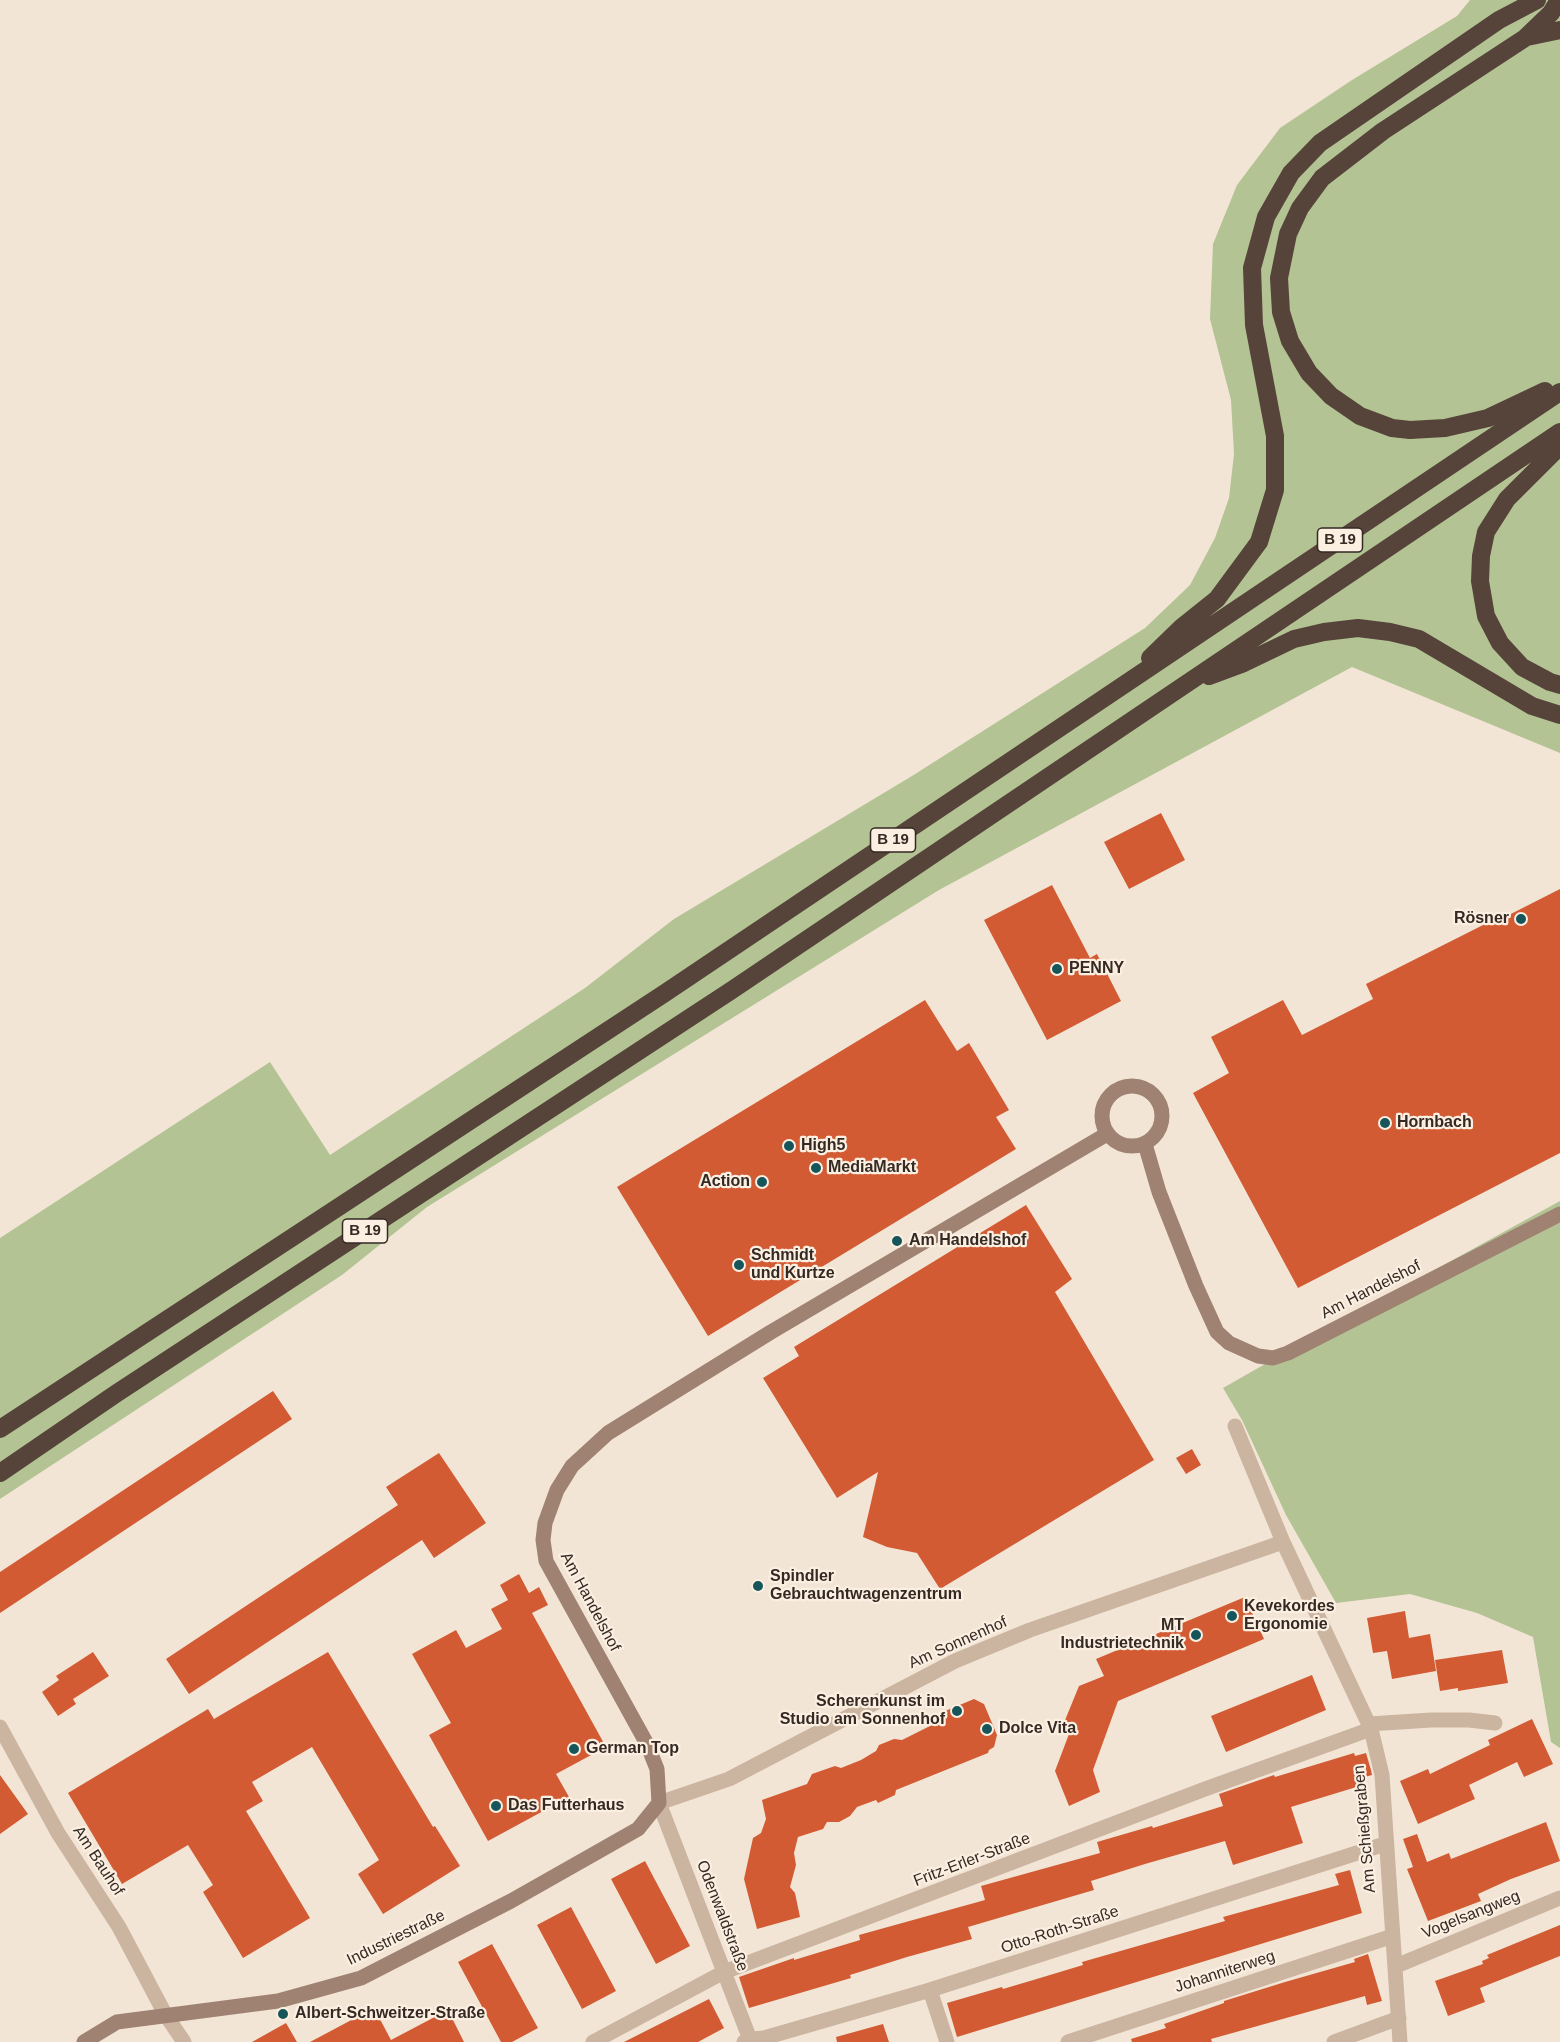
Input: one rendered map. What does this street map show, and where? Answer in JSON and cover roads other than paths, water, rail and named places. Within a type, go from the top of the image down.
[{"type":"highway","points":[[1499,20],[1504,0]]},
{"type":"highway","points":[[1120,688],[1182,627],[1217,599],[1259,542],[1275,490],[1275,436],[1254,325],[1252,268],[1266,217],[1292,173],[1320,143],[1499,20],[1537,0]]},
{"type":"highway","points":[[1559,0],[1551,13],[1525,38],[1383,131],[1322,178],[1300,208],[1288,234],[1280,278],[1281,312],[1290,341],[1309,373],[1331,396],[1360,416],[1392,428],[1445,429],[1488,418],[1560,384]]},
{"type":"highway","points":[[1525,38],[1560,30]]},
{"type":"highway","name":"B 19","points":[[0,1429],[665,993],[1560,392]]},
{"type":"highway","name":"B 19","points":[[0,1473],[127,1387],[732,990],[1560,432]]},
{"type":"highway","points":[[1560,446],[1507,499],[1486,532],[1481,556],[1480,582],[1486,616],[1500,643],[1522,667],[1560,685]]},
{"type":"highway","points":[[1179,688],[1244,663],[1294,639],[1324,632],[1358,628],[1419,639],[1532,706],[1560,715]]},
{"type":"street","points":[[1125,1087],[1141,1087],[1153,1094],[1157,1100],[1161,1107],[1162,1121],[1156,1135],[1145,1144],[1131,1147],[1118,1143],[1107,1134],[1102,1120],[1103,1106],[1112,1093],[1125,1087]]},
{"type":"street","name":"Am Handelshof","points":[[659,1803],[657,1769],[647,1744],[546,1561],[543,1540],[545,1523],[557,1490],[572,1466],[608,1433],[771,1332],[1107,1134]]},
{"type":"street","name":"Am Handelshof","points":[[1145,1144],[1159,1192],[1217,1332],[1228,1343],[1258,1356],[1274,1358],[1288,1353],[1560,1214]]},
{"type":"street","name":"Am Schießgraben","points":[[1235,1426],[1283,1542],[1370,1727],[1382,1775],[1400,2042]]},
{"type":"street","name":"Am Sonnenhof","points":[[659,1803],[729,1779],[955,1661],[1030,1630],[1283,1542]]},
{"type":"street","name":"Fritz-Erler-Straße","points":[[593,2042],[724,1972],[1370,1727],[1431,1720],[1495,1723]]},
{"type":"street","name":"Am Bauhof","points":[[0,1727],[58,1833],[119,1927],[165,2014]]},
{"type":"street","name":"Odenwaldstraße","points":[[659,1803],[748,2041]]},
{"type":"street","name":"Industriestraße","points":[[84,2042],[117,2022],[278,2001],[361,1978],[511,1901],[638,1829],[659,1803]]},
{"type":"street","name":"Otto-Roth-Straße","points":[[748,2041],[930,1990],[1385,1844]]},
{"type":"street","name":"Vogelsangweg","points":[[1396,1966],[1560,1898]]},
{"type":"street","name":"Johanniterweg","points":[[1068,2042],[1393,1936]]},
{"type":"street","points":[[930,1990],[947,2042]]},
{"type":"street","points":[[165,2014],[184,2042]]},
{"type":"street","points":[[1334,2042],[1398,2018]]},
{"type":"place","name":"Rösner","points":[[1521,919]]},
{"type":"place","name":"PENNY","points":[[1057,969]]},
{"type":"place","name":"Hornbach","points":[[1385,1123]]},
{"type":"place","name":"High5","points":[[789,1146]]},
{"type":"place","name":"MediaMarkt","points":[[816,1168]]},
{"type":"place","name":"Action","points":[[762,1182]]},
{"type":"place","name":"Am Handelshof","points":[[897,1241]]},
{"type":"place","name":"Schmidt und Kurtze","points":[[739,1265]]},
{"type":"place","name":"Spindler Gebrauchtwagenzentrum","points":[[758,1586]]},
{"type":"place","name":"Kevekordes Ergonomie","points":[[1232,1616]]},
{"type":"place","name":"MT Industrietechnik","points":[[1196,1635]]},
{"type":"place","name":"Scherenkunst im Studio am Sonnenhof","points":[[957,1711]]},
{"type":"place","name":"Dolce Vita","points":[[987,1729]]},
{"type":"place","name":"German Top","points":[[574,1749]]},
{"type":"place","name":"Das Futterhaus","points":[[496,1806]]},
{"type":"place","name":"Albert-Schweitzer-Straße","points":[[283,2014]]}]
